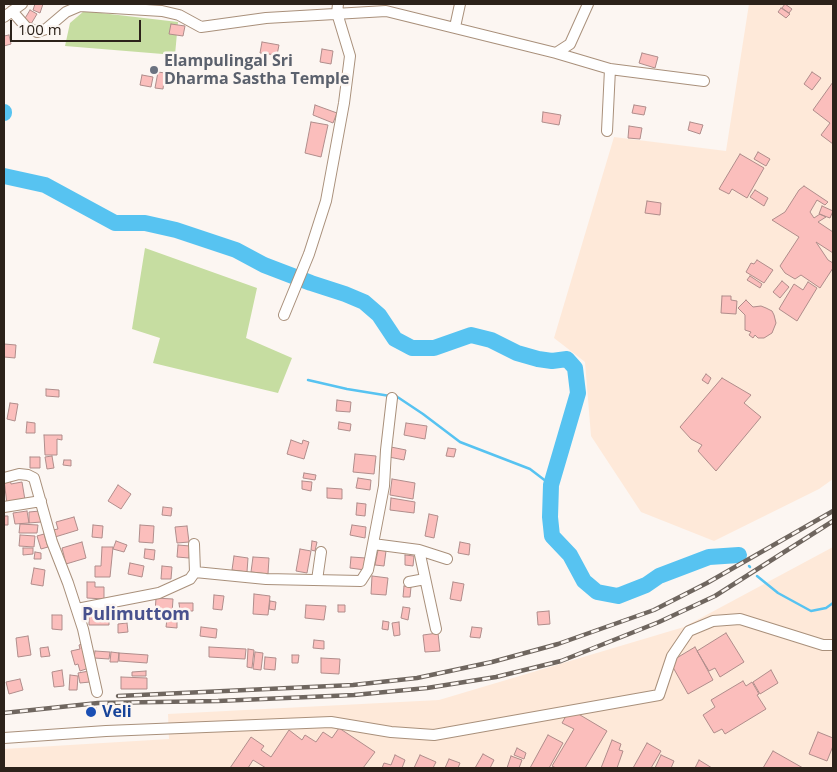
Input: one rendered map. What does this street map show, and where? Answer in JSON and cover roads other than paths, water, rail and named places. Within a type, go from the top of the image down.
[{"type":"street","points":[[22,4],[8,14],[26,27],[37,32],[46,29],[66,12],[80,6],[145,7],[179,15],[201,27],[337,9],[387,7],[610,69],[704,81]]},
{"type":"street","points":[[455,27],[460,4]]},
{"type":"street","points":[[556,53],[570,44],[588,4]]},
{"type":"street","points":[[284,315],[309,254],[326,201],[344,103],[350,56],[337,9]]},
{"type":"street","points":[[607,131],[610,69]]},
{"type":"street","points":[[195,572],[266,578],[361,581],[368,570],[384,486],[392,398]]},
{"type":"street","points":[[4,478],[19,474],[28,474],[34,478],[52,542],[77,609],[97,692]]},
{"type":"street","points":[[4,507],[42,501]]},
{"type":"street","points":[[77,609],[159,594],[190,580],[195,572],[194,544]]},
{"type":"street","points":[[373,544],[419,550],[448,559]]},
{"type":"street","points":[[419,550],[436,630]]},
{"type":"street","points":[[317,580],[321,552]]},
{"type":"street","points":[[409,582],[425,580]]},
{"type":"street","points":[[4,738],[106,731],[331,722],[391,732],[434,735],[659,695],[672,656],[689,631],[712,622],[740,619],[823,645],[833,645]]},
{"type":"waterway","points":[[4,176],[45,185],[115,223],[145,223],[176,230],[236,250],[264,265],[364,302],[379,315],[395,339],[412,348],[434,348],[471,335],[491,340],[517,353],[538,359],[552,361],[567,359],[575,368],[578,393],[551,485],[550,517],[552,536],[570,555],[584,581],[597,592],[618,596],[646,585],[659,576],[709,557],[739,555]]},
{"type":"waterway","points":[[308,380],[390,396]]},
{"type":"waterway","points":[[396,396],[460,442],[530,469],[551,485],[552,477]]},
{"type":"waterway","points":[[757,576],[778,593],[811,611],[826,608],[833,603]]},
{"type":"railway","points":[[118,696],[353,685],[417,678],[492,662],[558,644],[654,610],[707,583],[833,511]]},
{"type":"railway","points":[[4,713],[98,703],[218,701],[354,695],[427,688],[496,677],[561,661],[659,622],[715,596],[833,521]]},
{"type":"place","name":"Elampulingal Sri Dharma Sastha Temple","points":[[154,70]]},
{"type":"place","name":"Veli","points":[[91,712]]},
{"type":"district","name":"Pulimuttom","points":[[136,615]]}]
